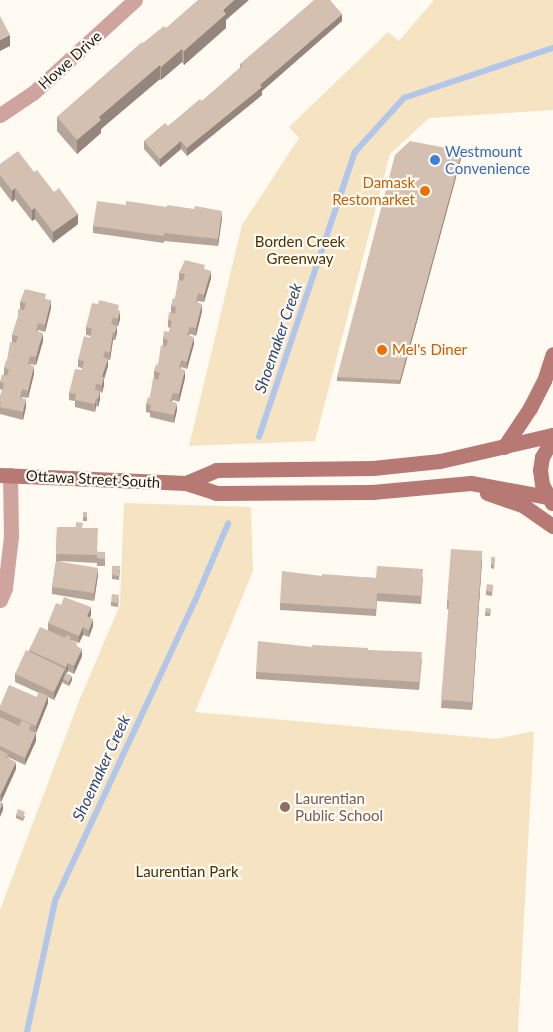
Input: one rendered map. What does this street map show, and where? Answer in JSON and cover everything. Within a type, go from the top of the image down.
[{"type":"main road","points":[[504,447],[534,400],[553,354]]},
{"type":"main road","points":[[186,483],[216,470],[374,468],[440,461],[553,436]]},
{"type":"main road","points":[[550,501],[540,470],[542,457],[553,436]]},
{"type":"main road","name":"Ottawa Street South","points":[[5,475],[186,483]]},
{"type":"main road","points":[[186,483],[216,493],[372,492],[471,483],[550,501]]},
{"type":"main road","points":[[471,483],[496,496],[524,506],[553,526]]},
{"type":"street","name":"Howe Drive","points":[[0,115],[33,93],[135,0]]},
{"type":"street","points":[[0,600],[5,588],[12,536],[5,475]]},
{"type":"green space","name":"Borden Creek Greenway","points":[[434,0],[553,0],[553,110],[429,118],[390,154],[315,441],[189,446],[242,225],[299,138],[289,127],[388,32],[399,41]]},
{"type":"green space","name":"Laurentian Park","points":[[124,503],[251,507],[253,571],[195,712],[496,739],[534,731],[518,1032],[0,1032],[0,910],[79,701],[120,605]]},
{"type":"building","points":[[198,0],[234,0],[223,10],[226,14],[184,51],[182,49],[161,67],[160,65],[99,117],[101,120],[77,140],[57,117],[142,42],[164,26],[166,28]]},
{"type":"building","points":[[314,0],[330,0],[342,14],[260,85],[262,87],[187,148],[181,141],[160,159],[144,141],[165,123],[168,126],[200,99],[202,101],[242,66],[240,64]]},
{"type":"building","points":[[0,16],[10,35],[0,40]]},
{"type":"building","points":[[410,141],[462,151],[400,380],[337,377],[395,155]]},
{"type":"building","points":[[18,151],[34,172],[37,170],[54,192],[59,188],[78,214],[53,232],[35,208],[32,210],[15,188],[12,191],[0,175],[0,164]]},
{"type":"building","points":[[97,201],[126,205],[126,201],[194,209],[195,206],[222,211],[218,239],[164,233],[164,236],[93,226]]},
{"type":"building","points":[[185,260],[205,265],[204,269],[211,271],[204,295],[198,293],[196,302],[202,304],[196,328],[190,327],[187,335],[194,337],[187,362],[181,360],[179,368],[185,370],[179,394],[173,393],[170,401],[177,403],[174,415],[150,410],[151,405],[146,404],[148,397],[150,398],[153,378],[158,380],[160,373],[154,371],[156,364],[158,365],[161,345],[166,347],[168,340],[163,338],[164,331],[169,332],[172,321],[168,320],[169,312],[175,314],[176,307],[171,306],[173,298],[175,299],[178,280],[183,281],[185,274],[179,273]]},
{"type":"building","points":[[25,289],[46,294],[45,299],[51,300],[45,325],[38,323],[36,331],[43,333],[36,357],[30,356],[28,364],[34,366],[28,391],[22,389],[20,398],[26,399],[23,412],[0,407],[0,394],[4,383],[0,382],[2,374],[7,376],[9,369],[4,368],[10,342],[16,343],[18,336],[12,335],[18,317],[18,309],[24,310],[26,303],[20,302]]},
{"type":"building","points":[[99,300],[119,305],[118,310],[120,311],[118,319],[113,317],[111,324],[117,326],[115,333],[113,332],[110,353],[105,351],[103,357],[108,359],[102,377],[104,377],[102,385],[96,384],[95,390],[100,391],[95,404],[75,400],[76,394],[69,393],[75,369],[82,370],[84,361],[78,360],[84,336],[90,338],[92,329],[86,327],[92,303],[98,304]]},
{"type":"building","points":[[83,512],[87,512],[87,517],[83,517]]},
{"type":"building","points":[[76,522],[83,523],[82,528],[98,528],[97,552],[105,552],[105,559],[97,558],[97,555],[56,554],[57,527],[76,527]]},
{"type":"building","points":[[451,549],[482,551],[472,702],[441,700]]},
{"type":"building","points":[[491,557],[495,557],[494,565],[491,564]]},
{"type":"building","points":[[56,561],[98,568],[94,593],[52,587]]},
{"type":"building","points":[[112,566],[120,566],[119,576],[112,575]]},
{"type":"building","points":[[377,566],[423,569],[421,596],[377,593],[376,609],[280,603],[282,571],[322,576],[322,574],[376,578]]},
{"type":"building","points":[[487,584],[493,585],[492,592],[486,591]]},
{"type":"building","points":[[112,594],[119,595],[118,603],[111,602]]},
{"type":"building","points":[[64,597],[91,607],[87,616],[93,619],[89,630],[83,627],[79,636],[48,623],[56,603],[61,605]]},
{"type":"building","points":[[486,608],[491,609],[490,613],[485,612]]},
{"type":"building","points":[[40,627],[77,643],[76,646],[82,649],[74,666],[68,663],[66,667],[29,650]]},
{"type":"building","points":[[66,635],[71,637],[70,640],[65,638]]},
{"type":"building","points":[[258,641],[312,647],[312,645],[422,652],[419,682],[256,672]]},
{"type":"building","points":[[26,650],[65,669],[54,692],[15,674]]},
{"type":"building","points":[[66,673],[72,676],[69,682],[63,679]]},
{"type":"building","points":[[9,685],[37,697],[39,692],[48,696],[36,726],[0,710]]},
{"type":"building","points":[[0,717],[19,726],[22,720],[31,725],[29,730],[36,733],[25,758],[0,746]]},
{"type":"building","points":[[0,750],[8,754],[7,757],[0,754]]},
{"type":"building","points":[[0,754],[16,762],[1,794],[0,794]]},
{"type":"building","points":[[18,809],[25,812],[23,818],[16,815]]},
{"type":"waterway","name":"Shoemaker Creek","points":[[259,437],[355,152],[404,98],[553,48]]},
{"type":"waterway","name":"Shoemaker Creek","points":[[27,1032],[55,901],[195,601],[228,524]]},
{"type":"place","name":"Westmount Convenience","points":[[435,160]]},
{"type":"place","name":"Damask Restomarket","points":[[425,191]]},
{"type":"place","name":"Mel's Diner","points":[[382,350]]},
{"type":"place","name":"Laurentian Public School","points":[[285,807]]}]
